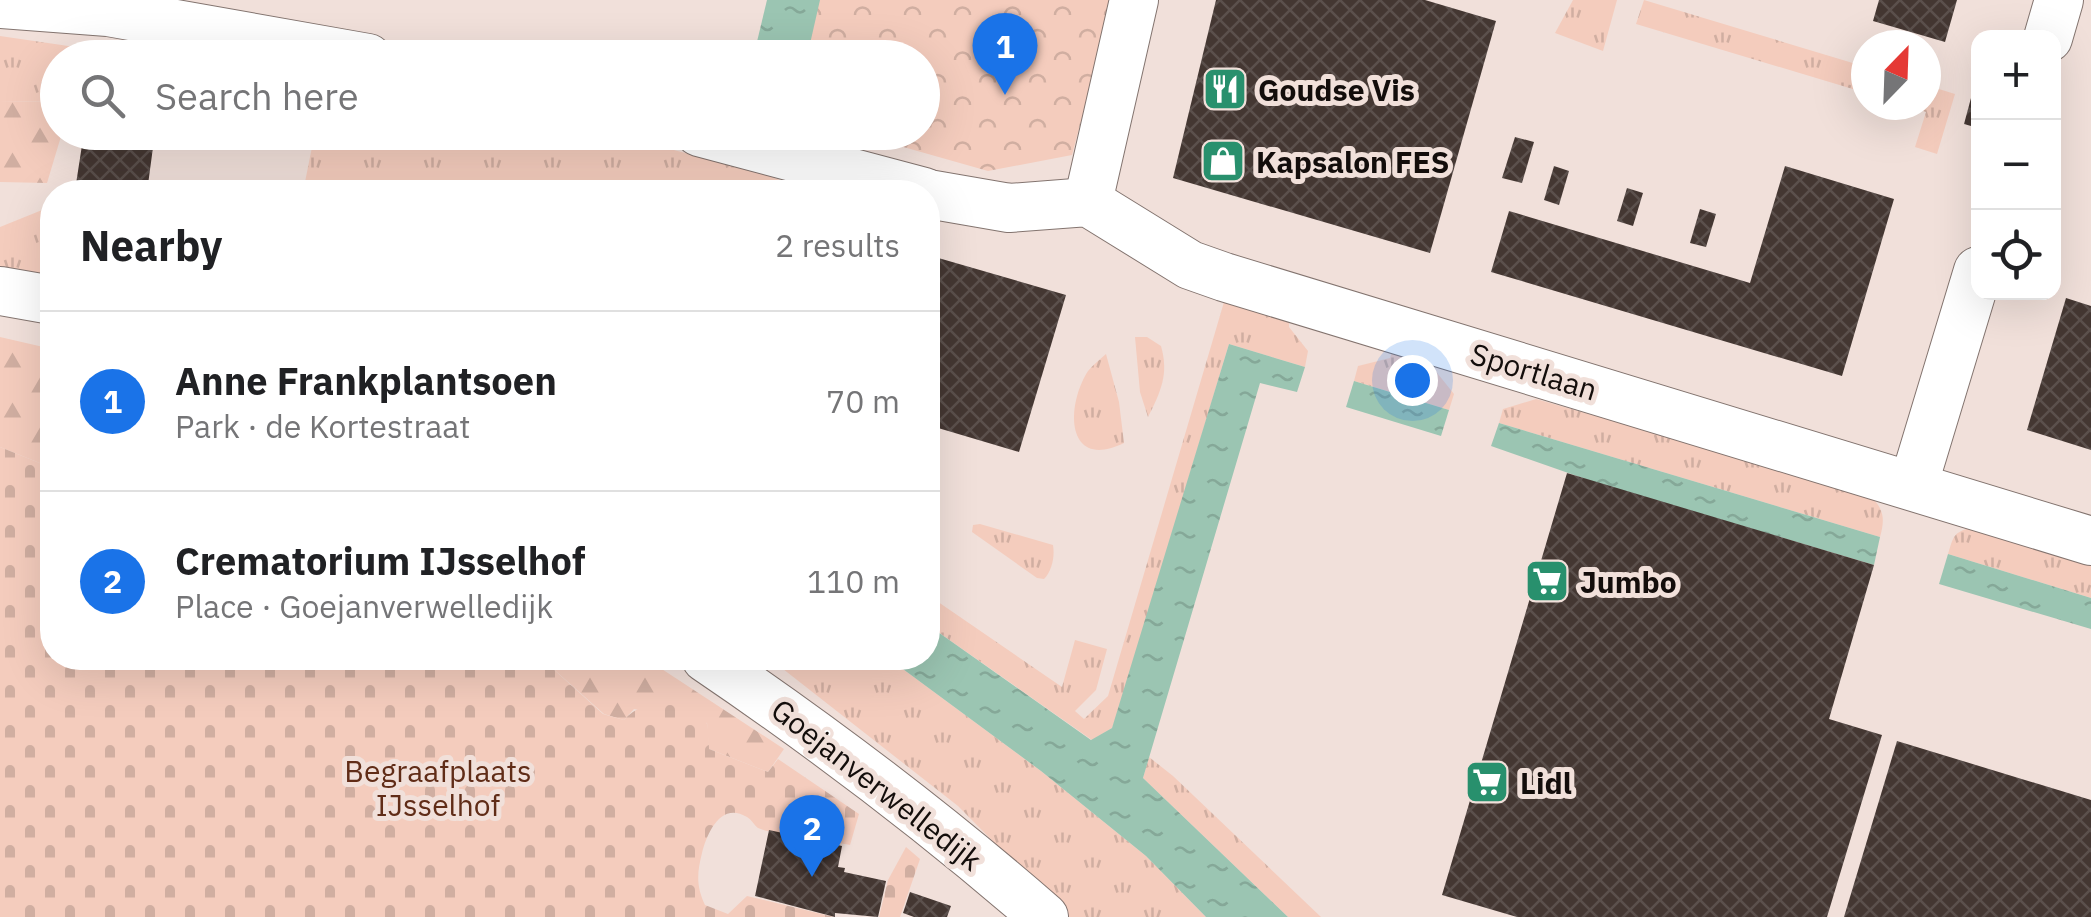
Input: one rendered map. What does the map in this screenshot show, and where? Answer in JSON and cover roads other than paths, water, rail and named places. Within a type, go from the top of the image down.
[{"type":"street","points":[[940,197],[1009,208],[1088,202],[1134,0]]},
{"type":"street","points":[[2050,30],[2059,0]]},
{"type":"street","points":[[0,4],[259,18],[319,40]]},
{"type":"street","points":[[766,150],[878,180]]},
{"type":"street","name":"Sportlaan","points":[[1088,202],[1190,265],[1224,277],[2091,541]]},
{"type":"street","points":[[0,291],[40,298]]},
{"type":"street","points":[[1914,486],[1971,295]]},
{"type":"street","name":"Goejanverwelledijk","points":[[724,670],[813,730],[952,838],[1044,917]]},
{"type":"water","points":[[767,0],[820,0],[811,40],[757,40]]},
{"type":"water","points":[[1229,344],[1305,367],[1297,392],[1260,383],[1143,778],[1288,917],[1206,917],[1146,856],[1041,771],[904,670],[940,670],[940,633],[1091,740],[1112,728]]},
{"type":"water","points":[[1354,381],[1449,410],[1441,436],[1346,407]]},
{"type":"water","points":[[1499,423],[1880,537],[1874,565],[1594,482],[1491,446]]},
{"type":"water","points":[[1948,554],[2091,598],[2091,629],[1939,584]]},
{"type":"place","name":"Goudse Vis","points":[[1225,89]]},
{"type":"place","name":"Anne Frankplantsoen","points":[[1005,95]]},
{"type":"place","name":"Kapsalon FES","points":[[1223,161]]},
{"type":"place","name":"Jumbo","points":[[1547,581]]},
{"type":"place","name":"Lidl","points":[[1487,782]]},
{"type":"place","name":"Crematorium IJsselhof","points":[[812,877]]},
{"type":"park label","name":"Begraafplaats IJsselhof","points":[[438,787]]}]
